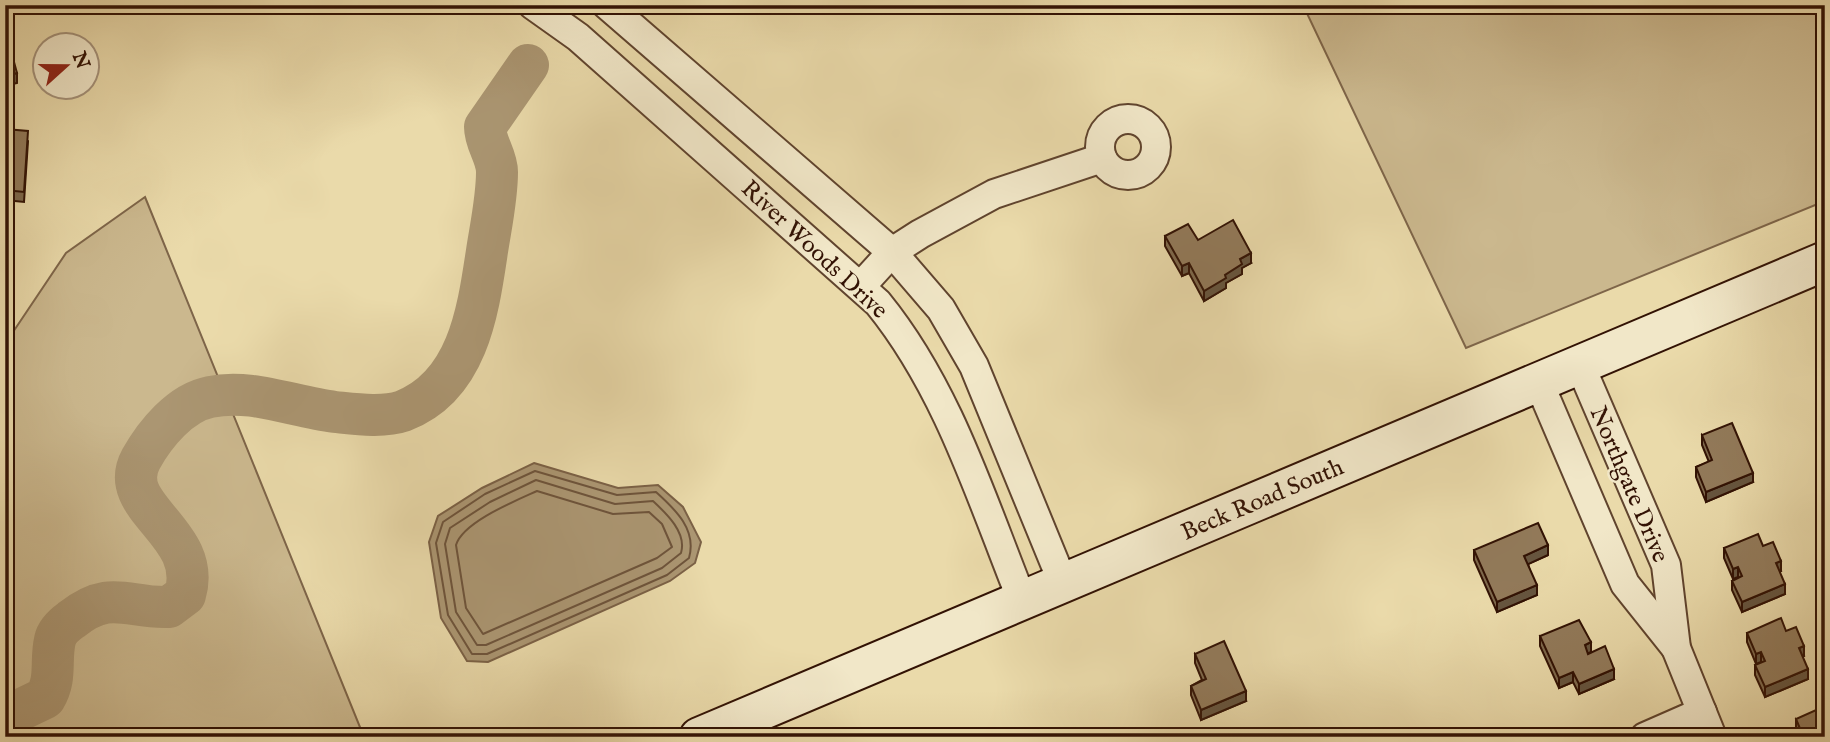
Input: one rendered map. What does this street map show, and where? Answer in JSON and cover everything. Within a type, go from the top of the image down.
[{"type":"main road","name":"Beck Road South","points":[[704,736],[1825,261]]},
{"type":"street","name":"River Woods Drive","points":[[533,5],[578,37],[861,286],[898,327],[930,378],[1022,600]]},
{"type":"street","name":"River Woods Drive","points":[[607,5],[892,252],[941,309],[961,341],[1063,583]]},
{"type":"street","points":[[861,286],[892,252],[994,194],[1102,158]]},
{"type":"street","name":"Northgate Drive","points":[[1580,365],[1666,565],[1676,648],[1707,724]]},
{"type":"street","name":"Northgate Drive","points":[[1539,383],[1625,584],[1676,648]]},
{"type":"street","points":[[1644,737],[1707,724]]},
{"type":"shaded area","points":[[1303,5],[1825,5],[1825,201],[1466,348]]},
{"type":"shaded area","points":[[145,197],[364,737],[5,737],[5,344],[66,253]]},
{"type":"water","points":[[534,463],[618,488],[658,485],[683,507],[701,542],[695,563],[670,581],[488,662],[467,661],[441,618],[429,542],[438,516],[482,488]]},
{"type":"building","points":[[5,29],[17,73],[5,76]]},
{"type":"building","points":[[5,129],[28,131],[24,192],[5,190]]},
{"type":"building","points":[[1233,220],[1251,253],[1240,259],[1242,264],[1225,275],[1226,278],[1204,291],[1189,263],[1182,266],[1165,236],[1188,224],[1198,240]]},
{"type":"building","points":[[1732,423],[1753,473],[1706,492],[1696,467],[1712,460],[1702,435]]},
{"type":"building","points":[[1538,523],[1548,545],[1524,556],[1537,585],[1497,602],[1474,550]]},
{"type":"building","points":[[1758,534],[1763,546],[1773,542],[1781,561],[1776,563],[1785,584],[1742,602],[1732,581],[1742,576],[1738,567],[1733,569],[1724,548]]},
{"type":"building","points":[[1781,618],[1786,631],[1796,627],[1804,646],[1799,648],[1808,669],[1765,687],[1755,665],[1765,661],[1761,652],[1756,654],[1747,633]]},
{"type":"building","points":[[1579,620],[1591,642],[1585,645],[1588,654],[1605,646],[1614,669],[1579,684],[1573,672],[1559,678],[1540,636]]},
{"type":"building","points":[[1224,641],[1246,691],[1201,710],[1191,686],[1206,679],[1195,654]]},
{"type":"building","points":[[1825,706],[1825,737],[1798,737],[1796,733],[1801,731],[1796,719]]},
{"type":"building","points":[[1249,729],[1252,737],[1230,737]]},
{"type":"waterway","points":[[5,712],[20,710],[45,698],[51,683],[56,637],[63,626],[85,610],[109,602],[169,607],[185,595],[187,573],[182,554],[139,492],[136,476],[147,449],[161,430],[179,413],[199,400],[241,395],[319,410],[387,414],[403,411],[425,399],[442,384],[456,365],[466,344],[479,298],[495,202],[497,172],[485,127],[528,65]]}]
